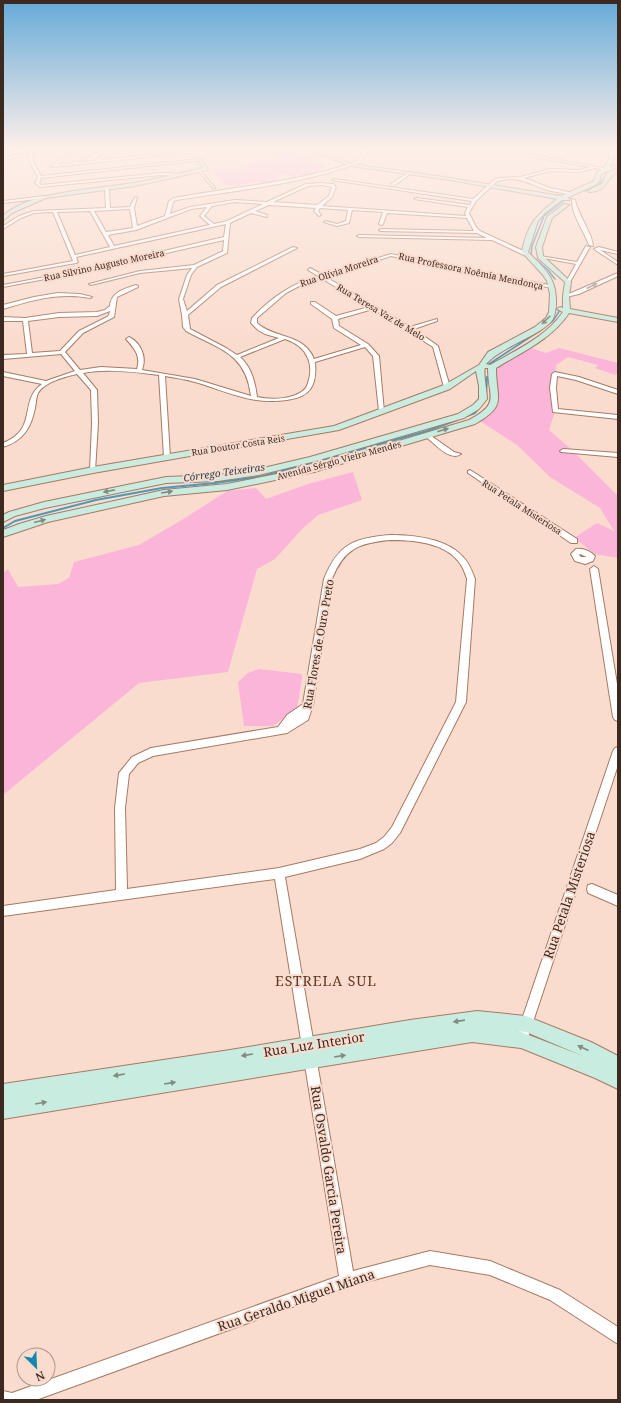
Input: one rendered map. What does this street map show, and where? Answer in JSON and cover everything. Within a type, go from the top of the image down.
[{"type":"main road","points":[[481,369],[491,354],[529,333],[549,319],[552,312],[553,304],[551,284],[546,274],[525,252],[539,215],[543,212]]},
{"type":"main road","points":[[556,212],[550,217],[540,240],[540,256],[568,282]]},
{"type":"main road","points":[[551,284],[568,282]]},
{"type":"main road","points":[[492,369],[542,337],[560,323],[567,310],[566,296],[568,282]]},
{"type":"main road","points":[[551,284],[566,296]]},
{"type":"main road","points":[[553,304],[567,310],[618,320]]},
{"type":"main road","name":"Rua Doutor Costa Reis","points":[[3,488],[92,470],[329,429],[447,387],[481,369],[492,369]]},
{"type":"main road","name":"Avenida Sérgio Vieira Mendes","points":[[3,519],[12,514],[44,505],[166,480],[218,478],[260,472],[320,457],[461,416],[476,408],[483,399],[481,369]]},
{"type":"main road","name":"Avenida Sérgio Vieira Mendes","points":[[3,534],[22,526],[157,494],[227,487],[300,472],[472,422],[480,418],[492,408],[496,398],[492,369]]},
{"type":"main road","name":"Rua Luz Interior","points":[[3,1110],[310,1053],[410,1028],[477,1018],[526,1024],[585,1048],[618,1066]]},
{"type":"main road","name":"Rua Luz Interior","points":[[3,1092],[472,1034],[522,1040],[600,1071],[618,1080]]},
{"type":"street","points":[[3,228],[20,217],[42,212]]},
{"type":"street","points":[[55,212],[76,262],[82,272]]},
{"type":"street","points":[[93,212],[112,247]]},
{"type":"street","points":[[133,212],[135,229]]},
{"type":"street","points":[[105,234],[135,229],[177,212]]},
{"type":"street","points":[[205,212],[202,216],[213,225]]},
{"type":"street","points":[[74,256],[228,222],[247,212]]},
{"type":"street","points":[[255,212],[266,216]]},
{"type":"street","points":[[326,222],[337,225],[348,222],[349,212]]},
{"type":"street","points":[[381,224],[385,212]]},
{"type":"street","points":[[405,212],[468,217]]},
{"type":"street","points":[[467,212],[468,217],[476,230]]},
{"type":"street","points":[[568,282],[589,246],[584,226],[576,212]]},
{"type":"street","points":[[91,284],[140,272],[197,265],[226,252],[228,222]]},
{"type":"street","points":[[408,227],[476,230],[528,255]]},
{"type":"street","points":[[381,230],[476,230]]},
{"type":"street","points":[[358,236],[495,239]]},
{"type":"street","name":"Rua Silvino Augusto Moreira","points":[[3,286],[82,272],[227,238]]},
{"type":"street","points":[[589,246],[618,253]]},
{"type":"street","points":[[185,315],[219,286],[296,248]]},
{"type":"street","points":[[597,248],[618,264]]},
{"type":"street","name":"Rua Olívia Moreira","points":[[312,361],[301,345],[286,337],[263,331],[254,323],[255,318],[284,292],[302,282],[391,255]]},
{"type":"street","name":"Rua Professora Noêmia Mendonça","points":[[391,255],[551,284]]},
{"type":"street","points":[[540,256],[578,263]]},
{"type":"street","points":[[3,275],[76,262]]},
{"type":"street","points":[[197,265],[189,275],[181,298],[186,327],[188,330],[236,357],[246,369],[251,379],[254,399]]},
{"type":"street","name":"Rua Teresa Vaz de Melo","points":[[310,269],[410,328],[435,346],[447,387]]},
{"type":"street","points":[[566,296],[577,293],[618,274]]},
{"type":"street","points":[[3,357],[62,352],[79,333],[112,316],[112,307],[115,296],[136,286]]},
{"type":"street","points":[[3,306],[23,301],[69,294],[90,297]]},
{"type":"street","points":[[313,303],[335,318],[336,327],[366,344],[373,350],[376,356],[382,411]]},
{"type":"street","points":[[3,319],[24,320],[60,314],[96,314],[107,311],[112,307]]},
{"type":"street","points":[[335,318],[373,307]]},
{"type":"street","points":[[24,320],[30,355]]},
{"type":"street","points":[[410,328],[435,320]]},
{"type":"street","points":[[236,357],[286,337]]},
{"type":"street","points":[[129,339],[137,347],[143,358],[140,371]]},
{"type":"street","points":[[3,446],[21,436],[27,428],[33,399],[37,391],[46,383],[79,371],[140,371],[162,374],[182,377],[242,397],[280,400],[297,397],[311,387],[312,361],[366,344]]},
{"type":"street","points":[[62,352],[94,390],[95,423],[92,470]]},
{"type":"street","points":[[3,374],[46,383]]},
{"type":"street","points":[[162,374],[167,457]]},
{"type":"street","points":[[618,392],[577,378],[555,374],[553,388],[555,411],[618,417]]},
{"type":"street","points":[[427,435],[451,454],[458,454]]},
{"type":"street","points":[[562,451],[617,456]]},
{"type":"street","name":"Rua Petala Misteriosa","points":[[470,472],[574,541],[589,554]]},
{"type":"street","name":"Rua Flores de Ouro Preto","points":[[3,911],[122,895],[279,873],[367,852],[380,846],[388,840],[396,830],[461,702],[471,579],[467,567],[459,556],[448,548],[432,542],[391,537],[377,537],[349,547],[334,563],[328,579],[308,705],[290,718],[281,730],[151,752],[135,760],[124,773],[122,787],[120,821],[122,895]]},
{"type":"street","points":[[574,541],[578,557],[594,569]]},
{"type":"street","points":[[578,557],[581,551],[589,554],[594,569],[618,717]]},
{"type":"street","name":"Rua Petala Misteriosa","points":[[522,1040],[526,1024],[618,751]]},
{"type":"street","name":"Rua Osvaldo Garcia Pereira","points":[[279,873],[310,1053],[346,1280]]},
{"type":"street","points":[[592,889],[618,901]]},
{"type":"street","name":"Rua Geraldo Miguel Miana","points":[[14,1400],[346,1280],[430,1258],[490,1268],[555,1295],[618,1336]]},
{"type":"street","points":[[3,1398],[10,1400]]},
{"type":"shaded area","points":[[531,348],[546,353],[559,348],[618,363],[618,372],[615,375],[595,368],[598,365],[568,357],[556,365],[555,411],[549,430],[573,451],[618,496],[618,558],[595,554],[574,538],[597,523],[614,531],[600,508],[550,477],[517,445],[477,419],[497,401],[496,365]]},
{"type":"shaded area","points":[[353,472],[362,500],[318,515],[303,528],[275,559],[257,569],[228,672],[139,683],[3,795],[3,573],[8,569],[18,587],[58,584],[69,578],[74,562],[139,545],[227,491],[256,488],[266,499],[308,484]]},
{"type":"shaded area","points":[[259,669],[302,674],[297,708],[273,726],[244,726],[238,682],[248,673]]},
{"type":"waterway","name":"Córrego Teixeiras","points":[[549,212],[544,216],[532,246],[531,255],[548,270],[555,279]]},
{"type":"waterway","name":"Córrego Teixeiras","points":[[546,326],[553,321],[560,310]]},
{"type":"waterway","name":"Córrego Teixeiras","points":[[489,364],[541,330]]},
{"type":"waterway","name":"Córrego Teixeiras","points":[[486,397],[487,377]]},
{"type":"waterway","name":"Córrego Teixeiras","points":[[464,417],[475,413],[479,408]]},
{"type":"waterway","name":"Córrego Teixeiras","points":[[3,528],[15,521],[96,500],[162,488],[215,483],[264,476],[427,431],[457,420]]},
{"type":"district","name":"ESTRELA SUL","points":[[326,980]]}]
